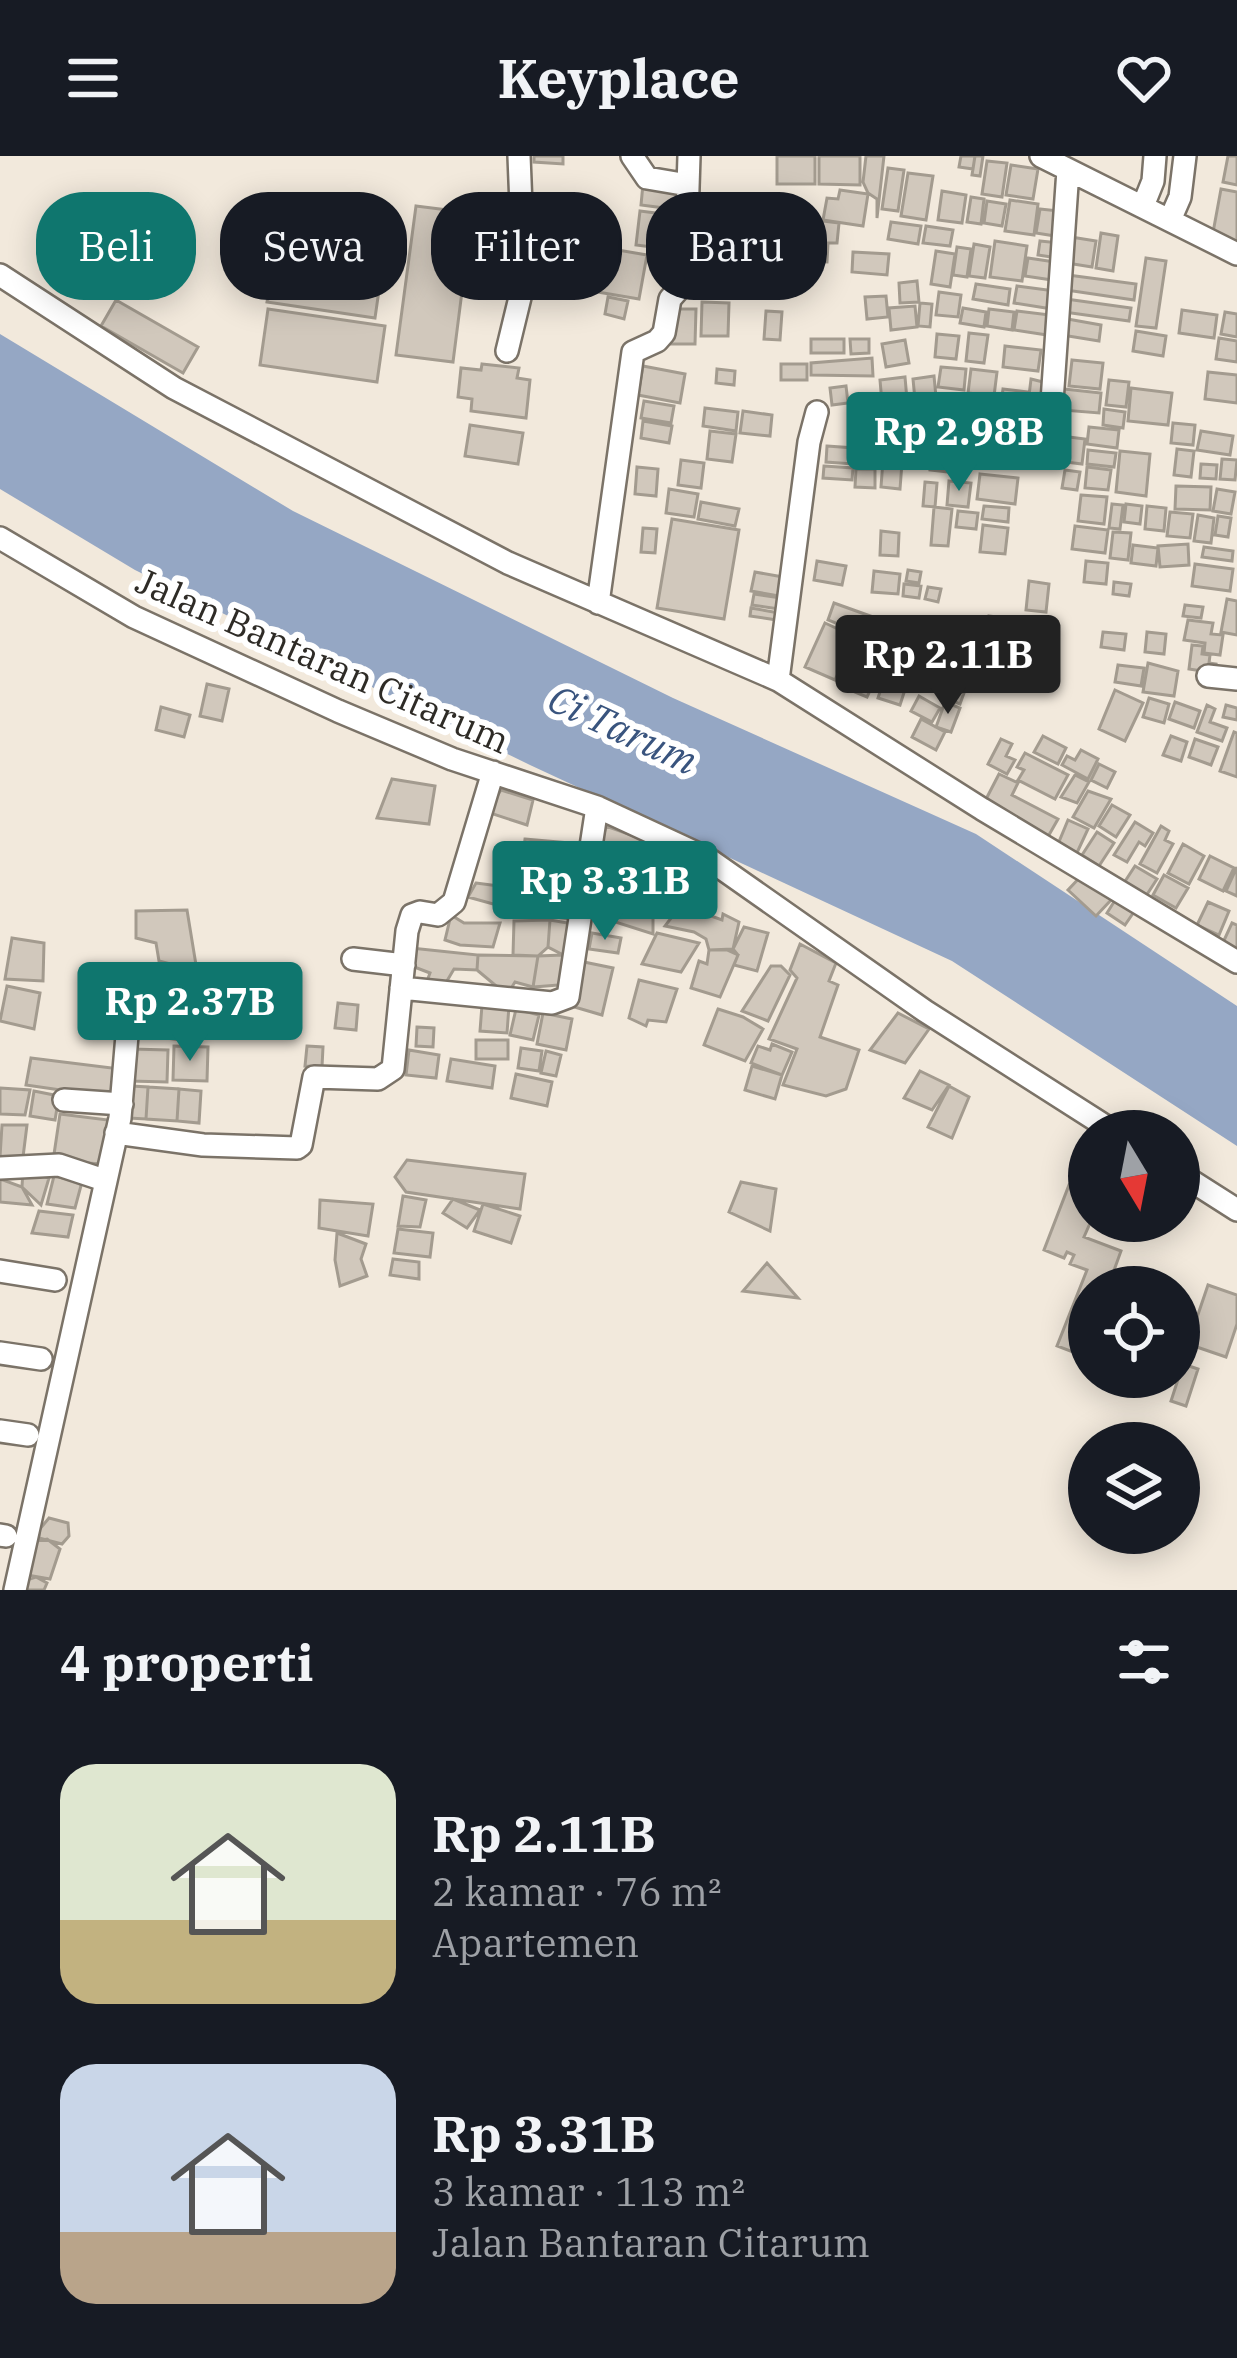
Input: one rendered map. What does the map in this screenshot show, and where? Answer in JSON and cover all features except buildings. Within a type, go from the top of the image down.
[{"type":"street","points":[[507,351],[524,281],[519,156]]},
{"type":"street","points":[[632,156],[647,178],[688,185]]},
{"type":"street","points":[[598,603],[633,352],[664,333],[670,299],[684,287],[688,156]]},
{"type":"street","points":[[1143,206],[1153,181],[1155,156]]},
{"type":"street","points":[[1170,220],[1180,197],[1185,156]]},
{"type":"street","points":[[1051,416],[1054,161],[1237,254]]},
{"type":"street","points":[[0,275],[174,388],[508,562],[778,680],[1237,962]]},
{"type":"street","points":[[778,680],[783,620],[817,412]]},
{"type":"street","name":"Jalan Bantaran Citarum","points":[[0,538],[134,617],[338,711],[598,807],[706,859],[925,1011],[1080,1110]]},
{"type":"street","points":[[1208,676],[1237,679]]},
{"type":"street","points":[[116,1133],[203,1145],[300,1147],[314,1077],[378,1079],[393,1069],[412,916],[420,912],[438,915],[454,902],[493,772]]},
{"type":"street","points":[[353,958],[403,976],[552,1003],[568,997],[598,807]]},
{"type":"street","points":[[15,1590],[122,1104],[131,988]]},
{"type":"street","points":[[64,1100],[122,1104]]},
{"type":"street","points":[[0,1168],[59,1165],[104,1180]]},
{"type":"street","points":[[1200,1186],[1237,1210]]},
{"type":"street","points":[[0,1271],[56,1280]]},
{"type":"street","points":[[0,1353],[41,1359]]},
{"type":"street","points":[[0,1431],[28,1435]]},
{"type":"water","name":"Ci Tarum","points":[[0,334],[293,511],[673,698],[976,834],[1237,1006],[1237,1146],[1200,1122],[1200,1110],[1182,1110],[952,961],[530,765],[135,570],[0,489]]}]
